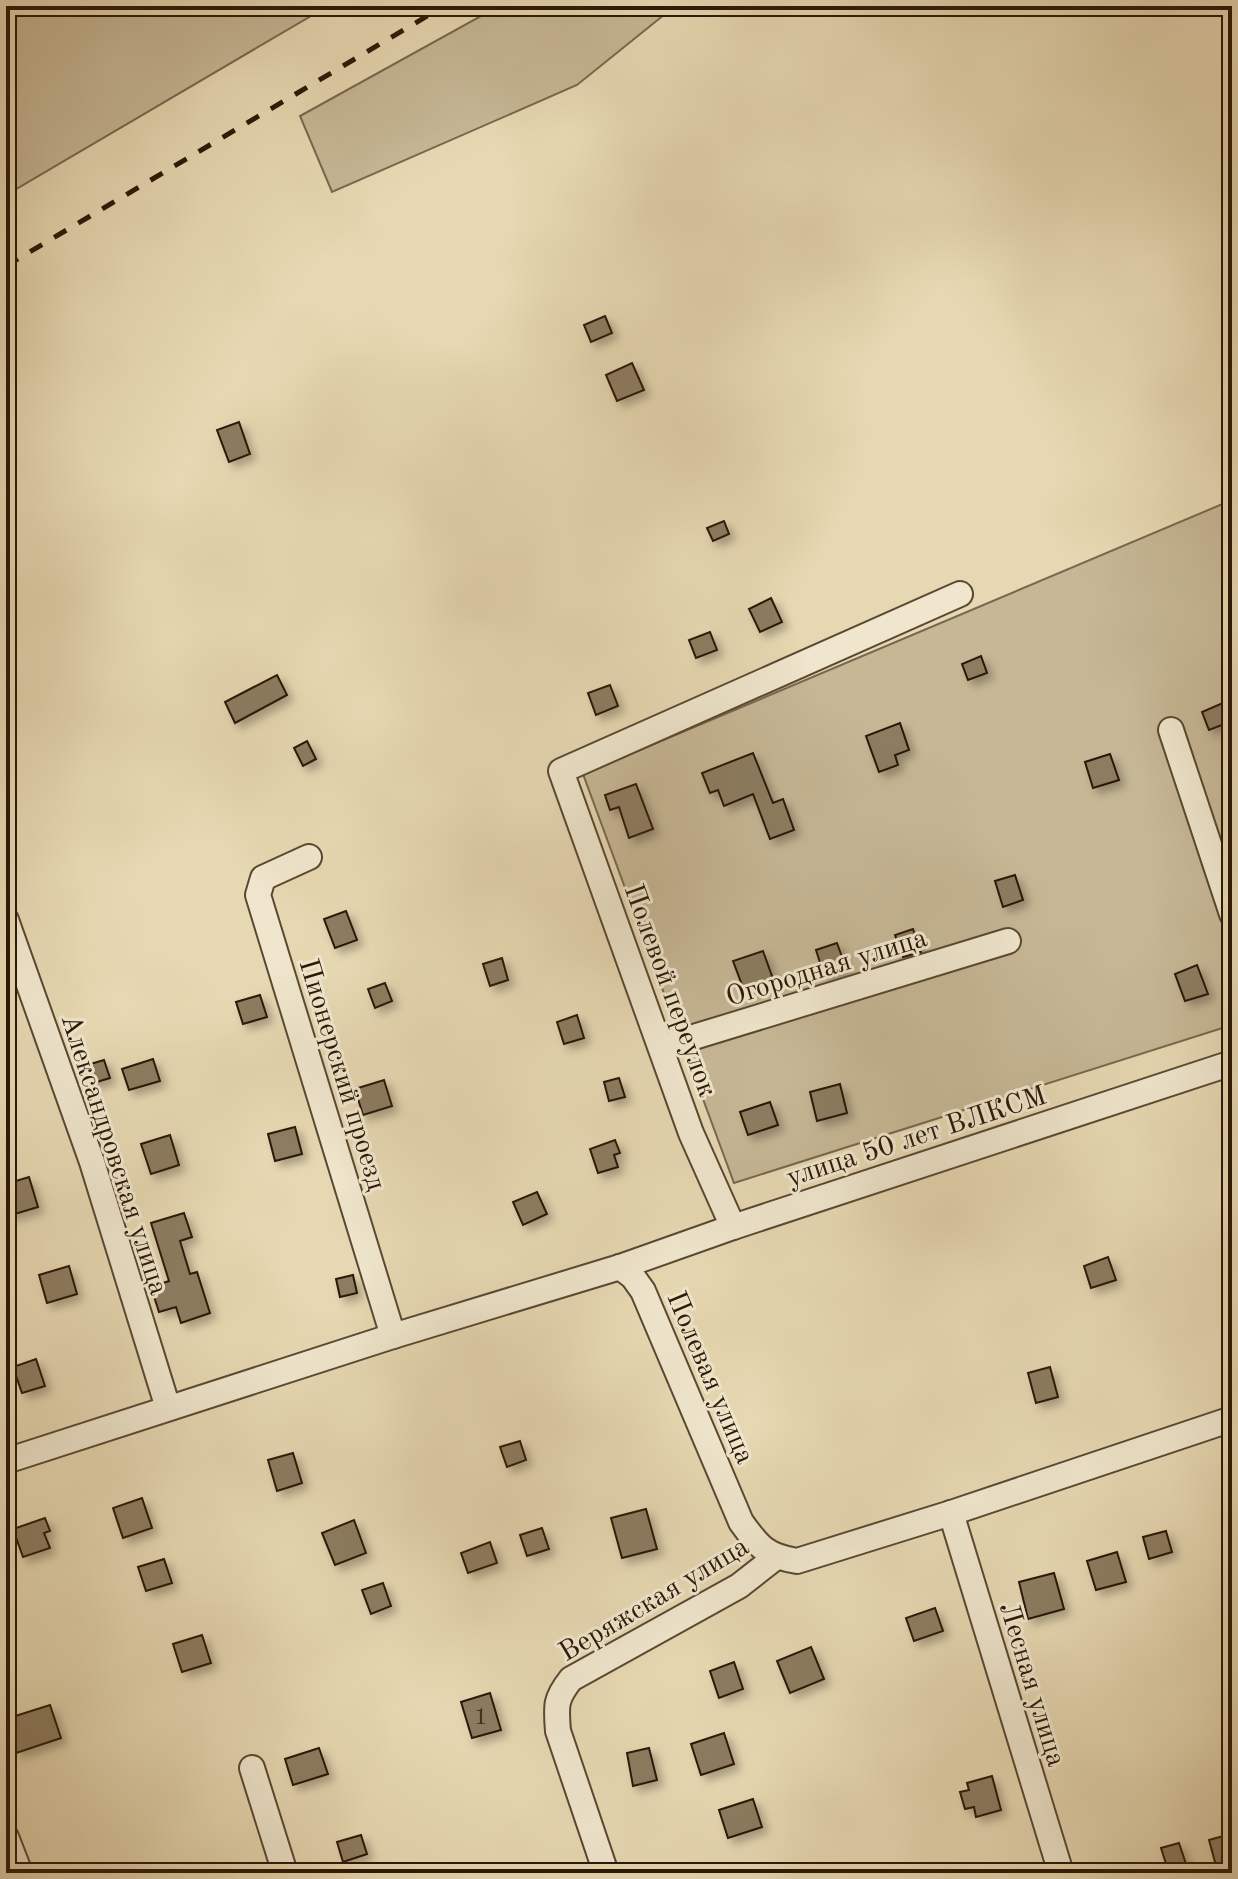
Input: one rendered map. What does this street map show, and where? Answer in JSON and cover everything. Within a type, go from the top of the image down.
[{"type":"street","name":"Полевой переулок","points":[[733,1227],[691,1133],[561,771],[960,594]]},
{"type":"street","points":[[1171,730],[1232,914]]},
{"type":"street","name":"Пионерский проезд","points":[[309,857],[263,878],[258,895],[393,1336]]},
{"type":"street","name":"Александровская улица","points":[[6,920],[92,1162],[168,1408]]},
{"type":"street","name":"Огородная улица","points":[[661,1047],[1008,941]]},
{"type":"street","name":"улица 50 лет ВЛКСМ","points":[[620,1267],[1232,1063]]},
{"type":"street","points":[[6,1461],[393,1336],[620,1267]]},
{"type":"street","name":"Полевая улица","points":[[620,1267],[633,1277],[643,1291],[741,1522],[760,1547],[776,1557]]},
{"type":"street","points":[[776,1557],[797,1561],[1232,1419]]},
{"type":"street","name":"Лесная улица","points":[[951,1513],[1061,1873]]},
{"type":"street","name":"Веряжская улица","points":[[606,1873],[558,1731],[556,1710],[559,1694],[571,1679],[739,1586],[776,1557]]},
{"type":"street","points":[[252,1768],[285,1873]]},
{"type":"street","points":[[6,1837],[20,1873]]},
{"type":"shaded area","points":[[6,6],[328,6],[6,195]]},
{"type":"shaded area","points":[[499,6],[675,6],[577,85],[332,192],[300,116]]},
{"type":"shaded area","points":[[1232,500],[1232,1025],[734,1183],[583,774]]},
{"type":"building","points":[[605,316],[612,333],[591,342],[584,325]]},
{"type":"building","points":[[632,363],[644,390],[617,401],[606,375]]},
{"type":"building","points":[[239,422],[250,454],[229,462],[217,430]]},
{"type":"building","points":[[724,521],[729,534],[713,541],[707,528]]},
{"type":"building","points":[[771,598],[782,622],[760,632],[749,609]]},
{"type":"building","points":[[710,632],[717,650],[696,658],[689,640]]},
{"type":"building","points":[[981,656],[987,673],[968,680],[962,664]]},
{"type":"building","points":[[277,675],[287,695],[235,723],[225,702]]},
{"type":"building","points":[[610,685],[618,706],[596,715],[588,693]]},
{"type":"building","points":[[1232,699],[1232,721],[1209,730],[1202,712]]},
{"type":"building","points":[[900,723],[909,750],[895,755],[898,765],[879,772],[866,736]]},
{"type":"building","points":[[307,741],[316,759],[303,766],[294,748]]},
{"type":"building","points":[[753,753],[773,803],[783,799],[794,830],[770,839],[753,794],[724,806],[718,790],[710,793],[702,773]]},
{"type":"building","points":[[1110,754],[1119,780],[1093,788],[1085,762]]},
{"type":"building","points":[[636,784],[653,829],[629,838],[619,807],[610,810],[605,795]]},
{"type":"building","points":[[1015,875],[1023,900],[1003,907],[995,881]]},
{"type":"building","points":[[346,911],[357,940],[335,948],[324,919]]},
{"type":"building","points":[[913,929],[921,952],[903,957],[895,935]]},
{"type":"building","points":[[837,943],[846,968],[824,975],[816,950]]},
{"type":"building","points":[[763,951],[773,979],[744,990],[733,961]]},
{"type":"building","points":[[502,958],[508,980],[490,986],[483,964]]},
{"type":"building","points":[[1197,965],[1208,994],[1185,1001],[1175,974]]},
{"type":"building","points":[[385,983],[392,1001],[375,1008],[368,989]]},
{"type":"building","points":[[260,995],[267,1017],[243,1024],[236,1002]]},
{"type":"building","points":[[577,1015],[584,1038],[564,1044],[557,1022]]},
{"type":"building","points":[[153,1059],[160,1081],[129,1090],[122,1069]]},
{"type":"building","points":[[104,1060],[110,1078],[90,1084],[84,1066]]},
{"type":"building","points":[[619,1078],[625,1097],[609,1101],[604,1082]]},
{"type":"building","points":[[384,1080],[392,1106],[363,1115],[355,1089]]},
{"type":"building","points":[[840,1084],[847,1113],[817,1121],[810,1092]]},
{"type":"building","points":[[770,1102],[778,1125],[748,1135],[740,1112]]},
{"type":"building","points":[[295,1127],[302,1154],[275,1161],[268,1134]]},
{"type":"building","points":[[170,1135],[179,1165],[151,1174],[141,1144]]},
{"type":"building","points":[[615,1140],[620,1153],[614,1155],[618,1167],[598,1173],[590,1149]]},
{"type":"building","points":[[29,1177],[38,1207],[8,1216],[6,1184]]},
{"type":"building","points":[[537,1192],[547,1214],[523,1225],[513,1202]]},
{"type":"building","points":[[184,1213],[192,1237],[180,1241],[190,1274],[197,1272],[210,1313],[181,1323],[176,1307],[159,1312],[151,1287],[169,1281],[151,1223]]},
{"type":"building","points":[[1108,1257],[1116,1280],[1091,1288],[1084,1266]]},
{"type":"building","points":[[69,1266],[77,1294],[47,1303],[39,1275]]},
{"type":"building","points":[[353,1275],[357,1293],[340,1297],[336,1279]]},
{"type":"building","points":[[36,1359],[45,1386],[22,1393],[13,1367]]},
{"type":"building","points":[[1050,1367],[1058,1397],[1036,1403],[1028,1373]]},
{"type":"building","points":[[520,1441],[526,1460],[507,1467],[500,1447]]},
{"type":"building","points":[[293,1453],[302,1483],[277,1491],[268,1460]]},
{"type":"building","points":[[142,1498],[152,1528],[123,1538],[113,1508]]},
{"type":"building","points":[[646,1509],[657,1549],[622,1558],[611,1518]]},
{"type":"building","points":[[45,1518],[50,1531],[44,1533],[50,1548],[23,1557],[13,1529]]},
{"type":"building","points":[[354,1520],[366,1553],[335,1565],[322,1533]]},
{"type":"building","points":[[542,1528],[549,1549],[527,1556],[520,1535]]},
{"type":"building","points":[[1166,1531],[1172,1552],[1149,1559],[1143,1537]]},
{"type":"building","points":[[490,1542],[497,1563],[468,1573],[461,1553]]},
{"type":"building","points":[[1117,1552],[1126,1582],[1096,1590],[1087,1561]]},
{"type":"building","points":[[164,1559],[172,1583],[146,1591],[138,1567]]},
{"type":"building","points":[[1054,1573],[1064,1609],[1028,1619],[1019,1582]]},
{"type":"building","points":[[383,1583],[391,1606],[371,1614],[362,1590]]},
{"type":"building","points":[[935,1608],[943,1631],[914,1641],[906,1618]]},
{"type":"building","points":[[202,1635],[211,1663],[182,1672],[173,1644]]},
{"type":"building","points":[[811,1647],[824,1679],[790,1693],[777,1661]]},
{"type":"building","points":[[734,1662],[743,1689],[719,1698],[710,1671]]},
{"type":"building","points":[[490,1693],[501,1730],[472,1738],[461,1702]]},
{"type":"building","points":[[50,1705],[61,1738],[16,1753],[6,1719]]},
{"type":"building","points":[[724,1733],[734,1764],[701,1775],[691,1744]]},
{"type":"building","points":[[319,1748],[328,1774],[293,1785],[285,1759]]},
{"type":"building","points":[[649,1748],[657,1780],[633,1786],[627,1753]]},
{"type":"building","points":[[992,1776],[1001,1810],[976,1817],[974,1807],[965,1809],[960,1792],[969,1790],[967,1783]]},
{"type":"building","points":[[753,1799],[762,1827],[728,1838],[719,1810]]},
{"type":"building","points":[[361,1835],[367,1854],[343,1862],[337,1842]]},
{"type":"building","points":[[1227,1835],[1232,1844],[1232,1873],[1218,1873],[1209,1840]]},
{"type":"building","points":[[1179,1843],[1189,1873],[1169,1873],[1161,1848]]},
{"type":"railway","points":[[6,266],[444,6]]}]
